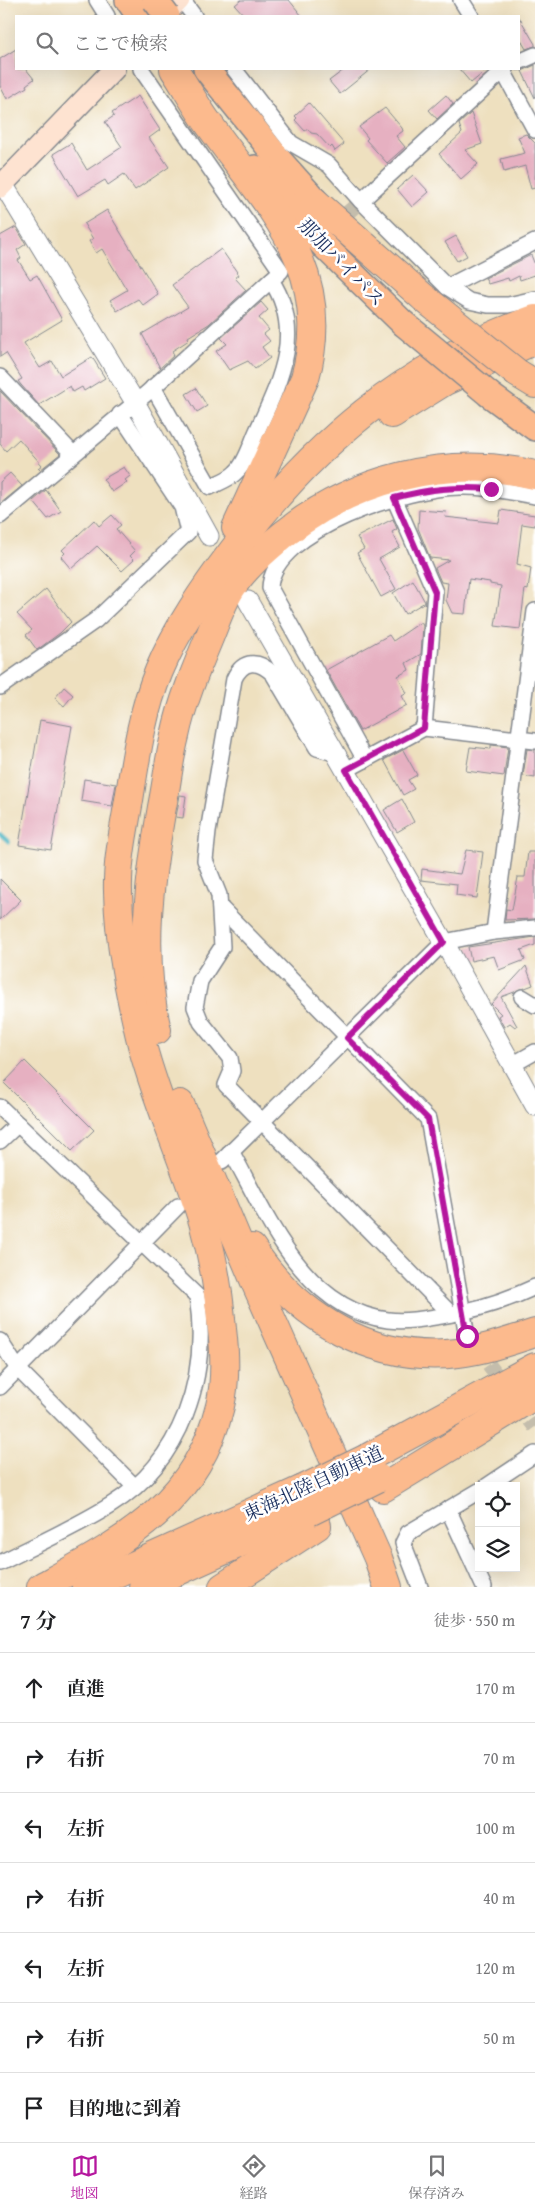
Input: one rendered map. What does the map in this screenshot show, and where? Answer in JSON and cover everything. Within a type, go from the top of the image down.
[{"type":"highway","points":[[128,0],[138,15]]},
{"type":"highway","points":[[155,0],[164,15]]},
{"type":"highway","points":[[176,70],[206,120],[265,172],[286,231],[300,260],[308,284],[313,311],[312,355],[231,589]]},
{"type":"highway","name":"那加バイパス","points":[[207,70],[265,172],[324,246],[423,303],[490,395],[535,428]]},
{"type":"highway","name":"那加バイパス","points":[[265,172],[315,202]]},
{"type":"highway","points":[[315,202],[423,303],[520,379],[535,398]]},
{"type":"highway","points":[[231,589],[282,489],[307,463],[365,412],[399,387],[460,349],[493,334],[535,319]]},
{"type":"highway","points":[[231,589],[249,558],[289,506],[344,451],[419,396],[476,366],[535,340]]},
{"type":"highway","points":[[388,1587],[378,1558],[143,1048],[124,956],[118,890],[120,856],[141,729],[149,699],[172,644],[231,589],[254,560],[297,524],[352,492],[380,481],[415,473],[476,468],[535,475]]},
{"type":"highway","points":[[177,1123],[259,1259],[295,1300],[314,1316],[330,1326],[366,1342],[426,1354],[457,1353],[486,1348],[535,1333]]},
{"type":"highway","points":[[41,1587],[115,1545],[141,1528],[165,1507],[184,1484],[200,1460],[220,1404],[224,1348],[213,1261],[177,1123]]},
{"type":"highway","points":[[177,1123],[372,1587]]},
{"type":"highway","name":"東海北陸自動車道","points":[[143,1587],[309,1509],[376,1475],[535,1367]]},
{"type":"highway","points":[[223,1587],[309,1509],[535,1395]]},
{"type":"highway","name":"東海北陸自動車道","points":[[86,1587],[309,1509]]},
{"type":"main road","points":[[166,15],[180,0]]},
{"type":"main road","points":[[1,183],[113,70]]},
{"type":"street","points":[[97,0],[106,15]]},
{"type":"street","points":[[180,0],[193,15]]},
{"type":"street","points":[[461,0],[470,15]]},
{"type":"street","points":[[520,62],[535,55]]},
{"type":"street","points":[[0,516],[153,387],[281,271],[142,70]]},
{"type":"street","points":[[235,70],[291,143],[328,165],[361,201],[423,303]]},
{"type":"street","points":[[361,201],[502,70]]},
{"type":"street","points":[[504,70],[535,130]]},
{"type":"street","points":[[1,183],[135,402],[209,536]]},
{"type":"street","points":[[423,303],[535,242]]},
{"type":"street","points":[[153,387],[210,487],[237,472],[277,388],[284,366],[288,324],[285,306],[271,280]]},
{"type":"street","points":[[423,303],[469,301],[488,305],[508,304],[535,299]]},
{"type":"street","points":[[0,377],[73,454]]},
{"type":"street","points":[[0,687],[96,620],[188,532],[182,507],[120,414]]},
{"type":"street","points":[[365,760],[270,588],[270,577],[277,564],[318,531],[343,516],[394,498],[426,490],[460,486],[535,496]]},
{"type":"street","points":[[394,498],[435,592],[424,728]]},
{"type":"street","points":[[231,589],[337,754],[535,1106]]},
{"type":"street","points":[[494,932],[535,611]]},
{"type":"street","points":[[337,754],[317,748],[273,674],[266,667],[256,662],[247,664],[238,670],[234,679],[205,860],[219,895],[222,947],[200,981],[195,1007],[201,1022],[230,1058],[232,1071],[226,1085],[456,1314]]},
{"type":"street","points":[[346,770],[424,728],[535,741]]},
{"type":"street","points":[[220,907],[428,1119],[456,1314],[467,1336]]},
{"type":"street","points":[[535,928],[494,932],[444,942],[226,1156],[293,1258],[311,1280],[334,1299],[360,1313],[388,1320],[417,1320],[456,1314],[516,1296],[535,1287]]},
{"type":"street","points":[[512,1065],[535,1052]]},
{"type":"street","points":[[0,1107],[197,1296],[199,1313],[197,1372],[192,1398],[186,1418],[158,1461],[135,1487],[112,1504],[0,1563]]},
{"type":"street","points":[[0,1141],[18,1124]]},
{"type":"street","points":[[0,1388],[178,1206]]},
{"type":"street","points":[[0,1341],[18,1369],[135,1487]]},
{"type":"street","points":[[493,1482],[535,1454]]},
{"type":"street","points":[[420,1587],[403,1543],[408,1533],[475,1492]]},
{"type":"street","points":[[448,1509],[484,1587]]},
{"type":"building","points":[[241,0],[289,0],[301,15],[244,15],[235,5]]},
{"type":"building","points":[[520,19],[535,44],[535,46],[526,49],[520,39]]},
{"type":"building","points":[[15,50],[15,70],[27,70],[34,79],[26,85],[27,87],[7,99],[0,86],[0,59]]},
{"type":"building","points":[[535,65],[535,98],[522,71]]},
{"type":"building","points":[[344,70],[370,70],[340,94],[329,81]]},
{"type":"building","points":[[460,70],[487,70],[471,83]]},
{"type":"building","points":[[446,95],[453,104],[437,119],[429,110]]},
{"type":"building","points":[[138,96],[160,130],[149,138],[169,167],[135,190],[124,174],[108,185],[105,180],[78,196],[53,154],[71,143],[87,170],[122,147],[105,122],[114,116],[112,113]]},
{"type":"building","points":[[309,103],[344,144],[335,151],[332,146],[330,148],[317,134],[311,133],[308,129],[305,131],[295,120],[297,118],[295,116]]},
{"type":"building","points":[[385,108],[402,128],[403,131],[396,136],[405,147],[387,163],[366,140],[368,138],[359,127]]},
{"type":"building","points":[[471,113],[482,144],[465,150],[478,164],[461,179],[439,154],[462,133],[459,124]]},
{"type":"building","points":[[526,134],[535,143],[535,188],[531,189],[525,166],[504,172],[501,159],[525,153],[518,137]]},
{"type":"building","points":[[413,175],[429,192],[412,207],[397,189]]},
{"type":"building","points":[[107,210],[158,294],[143,305],[138,299],[117,311],[110,300],[127,290],[102,249],[96,253],[89,241],[93,239],[84,224]]},
{"type":"building","points":[[16,227],[26,244],[17,250],[21,258],[18,260],[30,279],[37,275],[62,320],[24,343],[40,368],[52,361],[61,376],[92,357],[105,378],[84,391],[82,387],[73,392],[70,386],[39,405],[18,381],[22,379],[6,353],[0,357],[0,236]]},
{"type":"building","points":[[456,236],[467,256],[457,261],[445,242]]},
{"type":"building","points":[[221,249],[239,275],[235,278],[246,290],[209,324],[188,337],[189,340],[172,351],[174,355],[160,368],[142,334],[188,307],[172,285]]},
{"type":"building","points":[[531,255],[535,265],[535,275],[520,280],[519,276],[509,281],[508,278],[488,284],[485,278]]},
{"type":"building","points":[[261,302],[268,310],[259,318],[269,330],[264,334],[270,341],[262,347],[270,358],[255,369],[248,361],[229,370],[216,351],[227,344],[221,338]]},
{"type":"building","points":[[196,388],[207,406],[197,412],[186,394]]},
{"type":"building","points":[[0,391],[60,454],[40,470],[38,468],[42,465],[19,439],[6,451],[0,444]]},
{"type":"building","points":[[124,467],[130,476],[125,480],[127,482],[112,492],[103,479]]},
{"type":"building","points":[[10,473],[22,486],[0,504],[0,482]]},
{"type":"building","points":[[46,490],[61,511],[48,519],[33,501]]},
{"type":"building","points":[[419,510],[446,512],[445,517],[499,523],[501,510],[535,515],[535,526],[522,524],[517,564],[531,568],[528,590],[525,589],[520,629],[495,626],[501,586],[490,584],[490,582],[469,579],[465,614],[452,613],[446,600],[448,583],[441,582],[435,568],[449,560],[430,558],[418,528]]},
{"type":"building","points":[[112,515],[121,525],[116,529],[135,551],[130,556],[134,560],[122,571],[97,546],[71,569],[61,557],[65,553],[62,550],[94,520],[99,526]]},
{"type":"building","points":[[393,519],[397,529],[392,532],[400,547],[379,559],[396,589],[381,597],[357,553],[364,549],[357,537]]},
{"type":"building","points":[[413,580],[425,602],[405,614],[393,593]]},
{"type":"building","points":[[46,589],[71,622],[37,650],[26,635],[32,630],[17,614]]},
{"type":"building","points":[[421,622],[423,626],[421,654],[406,663],[409,670],[398,676],[407,693],[402,696],[407,705],[360,731],[326,670],[389,635],[393,641]]},
{"type":"building","points":[[64,687],[73,695],[64,706],[55,698]]},
{"type":"building","points":[[40,720],[72,726],[51,850],[19,845]]},
{"type":"building","points":[[491,745],[508,747],[504,776],[466,771],[470,747],[491,749]]},
{"type":"building","points":[[527,749],[535,750],[535,778],[523,776]]},
{"type":"building","points":[[403,750],[417,775],[408,780],[414,789],[403,795],[384,760]]},
{"type":"building","points":[[84,779],[116,784],[112,806],[81,801]]},
{"type":"building","points":[[180,795],[186,796],[183,818],[176,817]]},
{"type":"building","points":[[402,799],[414,822],[397,832],[384,810]]},
{"type":"building","points":[[466,850],[483,852],[477,898],[456,895],[457,884],[421,880],[422,869],[460,874]]},
{"type":"building","points":[[528,852],[535,852],[535,919],[505,920],[506,909],[512,910],[518,877],[525,877]]},
{"type":"building","points":[[0,879],[21,900],[0,920]]},
{"type":"building","points":[[535,937],[535,945],[521,950],[525,960],[499,970],[494,956],[471,961],[468,947]]},
{"type":"building","points":[[526,966],[533,985],[501,997],[517,1026],[515,1027],[510,1023],[504,1027],[498,1016],[501,1014],[491,1004]]},
{"type":"building","points":[[25,1061],[94,1130],[72,1151],[4,1083]]},
{"type":"waterway","points":[[0,834],[9,842]]},
{"type":"tunnel","points":[[292,261],[361,201]]},
{"type":"tunnel","points":[[475,1346],[535,1427]]},
{"type":"route","points":[[467,1336],[428,1119],[347,1038],[444,942],[346,770],[424,728],[435,592],[394,498],[426,490],[460,486],[491,489]]}]
